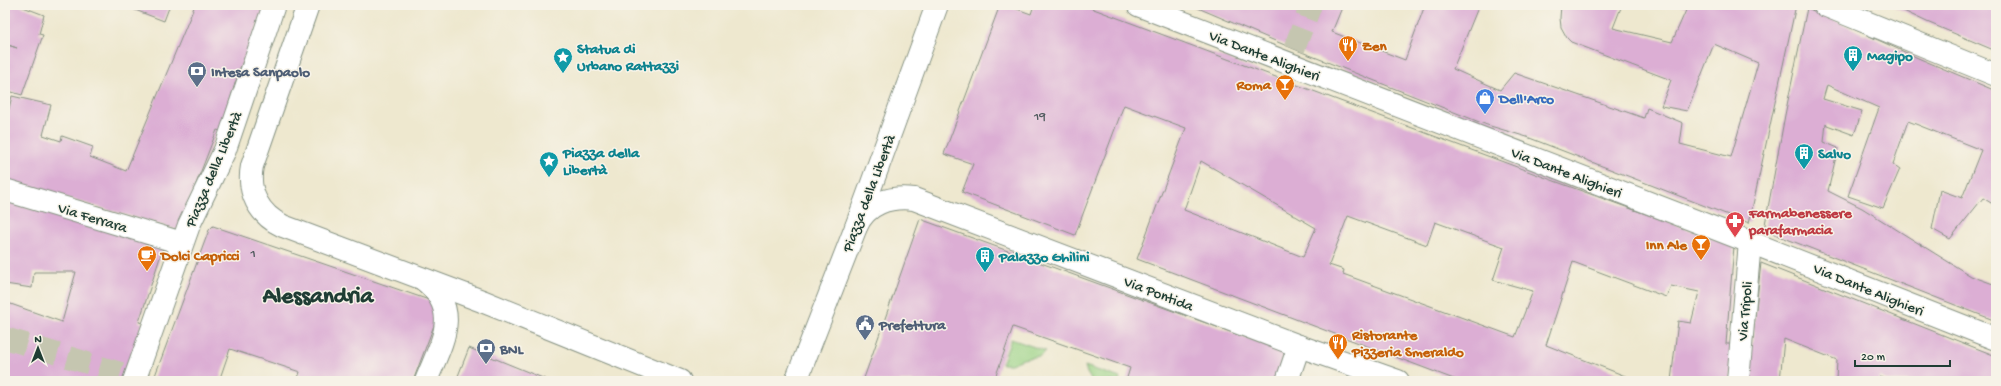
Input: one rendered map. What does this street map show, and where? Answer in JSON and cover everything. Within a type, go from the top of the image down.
[{"type":"street","name":"Piazza della Libertà","points":[[134,381],[182,243],[224,150],[274,5]]},
{"type":"street","points":[[308,5],[250,174],[252,193],[263,213],[275,222],[680,381]]},
{"type":"street","name":"Piazza della Libertà","points":[[797,378],[856,227],[937,5]]},
{"type":"street","name":"Via Dante Alighieri","points":[[1138,5],[1291,57],[1750,242],[1996,339]]},
{"type":"street","points":[[1824,5],[1996,75]]},
{"type":"street","name":"Via Ferrara","points":[[5,190],[182,243]]},
{"type":"street","name":"Via Pontida","points":[[856,227],[864,214],[880,202],[902,197],[921,201],[1299,346],[1398,381]]},
{"type":"street","name":"Via Tripoli","points":[[1738,381],[1750,242]]},
{"type":"street","points":[[417,277],[430,285],[438,294],[444,304],[446,319],[444,338],[426,381]]},
{"type":"street","points":[[1287,381],[1299,346]]},
{"type":"green space","points":[[1011,339],[1046,351],[1040,356],[1023,359],[1011,364],[1002,364]]},
{"type":"green space","points":[[1085,366],[1120,378],[1119,381],[1092,381]]},
{"type":"building","points":[[5,5],[18,5],[44,15],[39,34],[43,35],[22,95],[5,90]]},
{"type":"building","points":[[122,5],[170,5],[164,21]]},
{"type":"building","points":[[195,5],[266,5],[240,68],[220,131],[217,130],[178,230],[5,180],[5,125],[12,96],[51,105],[43,135],[61,141],[62,136],[93,147],[90,157],[126,171]]},
{"type":"building","points":[[1000,5],[1006,5],[1031,14],[1034,5],[1083,5],[1557,182],[1734,246],[1726,344],[1733,344],[1730,381],[1671,381],[1678,321],[1691,323],[1699,292],[1671,286],[1666,297],[1573,262],[1546,345],[1638,381],[1459,381],[1137,259],[1186,128],[1124,105],[1075,235],[962,192],[973,164],[944,154]],"holes":[[[1201,161],[1316,228],[1303,257],[1184,210]],[[1348,216],[1427,245],[1435,222],[1504,247],[1493,280],[1533,291],[1515,337],[1343,274],[1344,270],[1329,265]]]},
{"type":"building","points":[[1191,5],[1343,5],[1332,32],[1405,60],[1425,5],[1479,5],[1453,69],[1500,90],[1514,73],[1644,118],[1647,108],[1683,123],[1680,144],[1731,157],[1758,63],[1714,44],[1687,111],[1661,106],[1671,80],[1571,42],[1561,27],[1561,5],[1622,5],[1613,28],[1672,42],[1687,8],[1678,5],[1796,5],[1749,223],[1527,137],[1487,125],[1294,49]]},
{"type":"building","points":[[1891,5],[1996,5],[1996,51],[1927,22]]},
{"type":"building","points":[[1807,8],[1996,91],[1996,206],[1983,198],[1950,239],[1932,229],[1940,190],[1962,198],[1981,150],[1908,121],[1893,164],[1900,169],[1883,208],[1848,196],[1879,108],[1827,85],[1823,99],[1862,111],[1854,135],[1827,125],[1826,123],[1824,142],[1838,148],[1828,191],[1862,208],[1971,276],[1996,285],[1996,321],[1764,230],[1785,115]]},
{"type":"building","points":[[5,201],[164,245],[139,322],[143,323],[122,381],[5,381],[5,302],[62,322],[76,272],[34,272],[32,288],[5,284]]},
{"type":"building","name":"Palazzo Ghilini","points":[[920,219],[1294,355],[1285,381],[1126,381],[1130,368],[1013,327],[994,381],[863,381]]},
{"type":"building","points":[[213,226],[432,301],[439,312],[413,381],[297,381],[300,372],[230,349],[219,381],[153,381],[209,230]]},
{"type":"building","points":[[1761,263],[1996,356],[1996,381],[1890,381],[1879,377],[1879,381],[1836,381],[1837,360],[1784,339],[1780,381],[1748,381]]},
{"type":"building","name":"BNL","points":[[469,348],[550,381],[456,381]]},
{"type":"tunnel","points":[[1294,49],[1311,5]]},
{"type":"tunnel","points":[[5,338],[124,374]]},
{"type":"place","name":"Zen","points":[[1348,62]]},
{"type":"place","name":"Magipo","points":[[1853,72]]},
{"type":"place","name":"Statua di Urbano Rattazzi","points":[[563,74]]},
{"type":"place","name":"Intesa Sanpaolo","points":[[197,88]]},
{"type":"place","name":"Roma","points":[[1285,101]]},
{"type":"place","name":"Dell'Arco","points":[[1485,115]]},
{"type":"place","name":"Salvo","points":[[1804,170]]},
{"type":"place","name":"Piazza della Libertà","points":[[549,178]]},
{"type":"place","name":"Farmabenessere parafarmacia","points":[[1735,238]]},
{"type":"place","name":"Inn Ale","points":[[1701,261]]},
{"type":"place","name":"Dolci Capricci","points":[[147,272]]},
{"type":"place","name":"Palazzo Ghilini","points":[[985,273]]},
{"type":"place","name":"Prefettura","points":[[865,341]]},
{"type":"place","name":"Ristorante Pizzeria Smeraldo","points":[[1338,360]]},
{"type":"place","name":"BNL","points":[[486,365]]},
{"type":"district","name":"Alessandria","points":[[318,294]]}]
